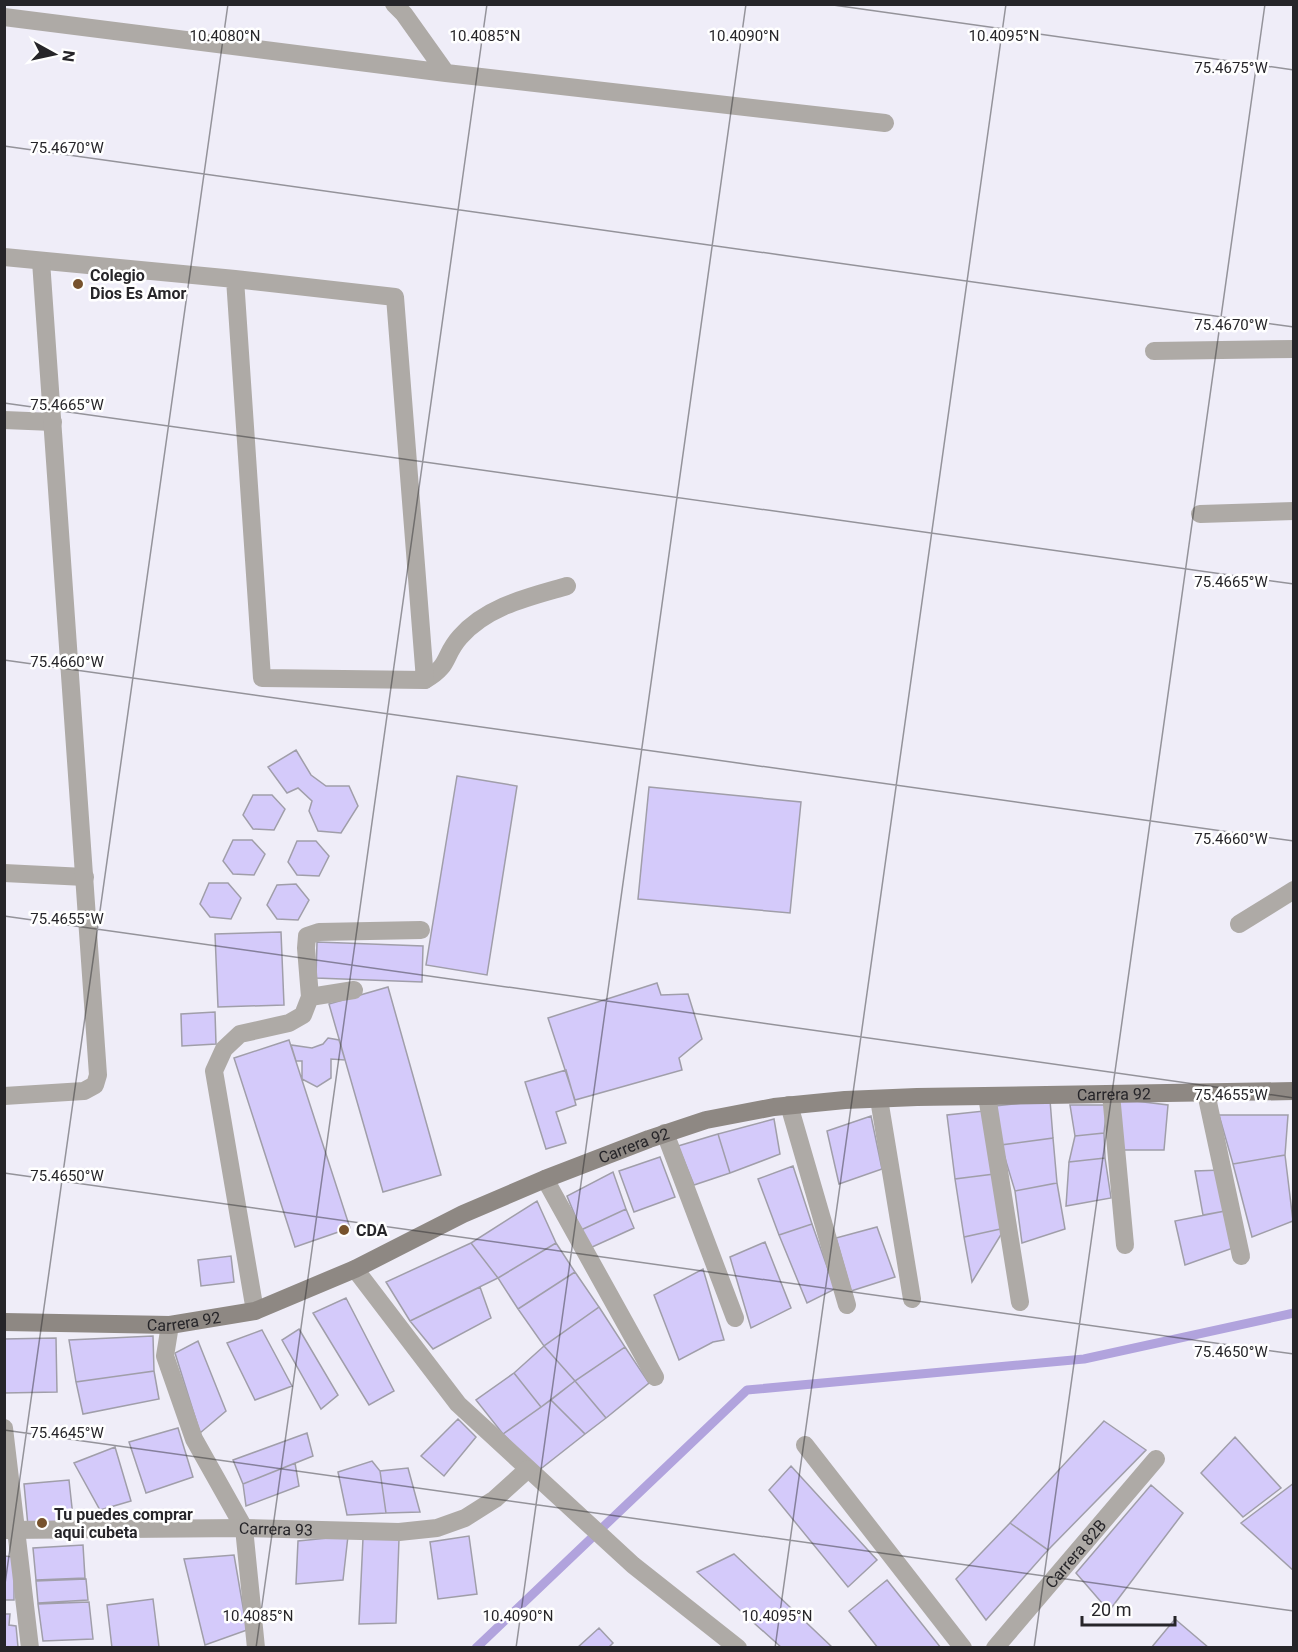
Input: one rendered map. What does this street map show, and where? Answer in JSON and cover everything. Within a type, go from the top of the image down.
[{"type":"street","points":[[394,4],[404,14],[446,73]]},
{"type":"street","points":[[4,17],[446,73],[885,123]]},
{"type":"street","points":[[4,257],[394,297],[425,680]]},
{"type":"street","points":[[4,1096],[84,1091],[95,1085],[98,1075],[41,261]]},
{"type":"street","points":[[235,279],[262,678],[425,680],[440,671],[458,639],[488,614],[513,602],[567,586]]},
{"type":"street","points":[[1154,351],[1293,349]]},
{"type":"street","points":[[4,420],[53,422]]},
{"type":"street","points":[[1200,514],[1293,511]]},
{"type":"street","points":[[4,873],[85,877]]},
{"type":"street","points":[[1239,924],[1293,891]]},
{"type":"street","points":[[255,1311],[214,1071],[224,1049],[240,1034],[289,1023],[303,1015],[310,997],[307,936],[319,932],[421,930]]},
{"type":"street","points":[[310,997],[354,990]]},
{"type":"street","name":"Carrera 92","points":[[4,1322],[170,1325],[255,1311],[356,1269],[463,1214],[545,1179],[664,1133],[706,1120],[789,1105],[879,1099],[987,1096],[1293,1091]]},
{"type":"street","points":[[1206,1093],[1241,1256]]},
{"type":"street","points":[[1111,1094],[1125,1245]]},
{"type":"street","points":[[987,1096],[1020,1302]]},
{"type":"street","points":[[879,1099],[912,1299]]},
{"type":"street","points":[[789,1105],[847,1305]]},
{"type":"street","points":[[664,1133],[735,1318]]},
{"type":"street","points":[[545,1179],[655,1377]]},
{"type":"street","points":[[356,1269],[458,1404],[633,1565],[738,1647]]},
{"type":"street","points":[[170,1325],[165,1356],[194,1439],[244,1528],[256,1647]]},
{"type":"street","points":[[4,1428],[10,1530],[30,1647]]},
{"type":"street","points":[[806,1445],[963,1647]]},
{"type":"street","name":"Carrera 82B","points":[[995,1647],[1156,1459]]},
{"type":"street","name":"Carrera 93","points":[[10,1530],[244,1528],[399,1532],[437,1528],[465,1518],[533,1473]]},
{"type":"building","points":[[296,750],[311,775],[326,786],[349,786],[358,806],[341,833],[318,831],[309,811],[312,801],[298,788],[287,793],[268,767]]},
{"type":"building","points":[[457,776],[517,786],[487,975],[426,965]]},
{"type":"building","points":[[649,787],[801,802],[790,913],[638,899]]},
{"type":"building","points":[[253,795],[272,795],[285,809],[274,830],[253,829],[243,815]]},
{"type":"building","points":[[233,840],[252,840],[265,854],[254,875],[233,874],[223,861]]},
{"type":"building","points":[[297,841],[316,841],[329,856],[319,876],[297,875],[288,862]]},
{"type":"building","points":[[209,883],[228,883],[241,898],[231,919],[210,917],[200,904]]},
{"type":"building","points":[[296,884],[309,900],[298,920],[277,919],[267,905],[277,885]]},
{"type":"building","points":[[281,932],[284,1005],[218,1007],[215,934]]},
{"type":"building","points":[[317,942],[423,946],[422,982],[316,978]]},
{"type":"building","points":[[657,983],[661,995],[688,994],[702,1039],[679,1058],[682,1070],[575,1100],[548,1018]]},
{"type":"building","points":[[388,987],[441,1175],[383,1192],[329,1004]]},
{"type":"building","points":[[215,1012],[216,1044],[182,1046],[181,1014]]},
{"type":"building","points":[[328,1038],[339,1040],[345,1060],[331,1059],[331,1078],[317,1087],[302,1079],[302,1061],[296,1061],[291,1045],[312,1048],[323,1044]]},
{"type":"building","points":[[289,1040],[350,1228],[295,1247],[234,1058]]},
{"type":"building","points":[[566,1070],[576,1105],[556,1112],[566,1143],[546,1149],[525,1082]]},
{"type":"building","points":[[1119,1099],[1168,1105],[1164,1150],[1116,1150]]},
{"type":"building","points":[[1050,1100],[1053,1138],[1001,1145],[995,1106]]},
{"type":"building","points":[[1070,1105],[1107,1105],[1104,1133],[1075,1136]]},
{"type":"building","points":[[984,1111],[994,1174],[955,1179],[947,1115]]},
{"type":"building","points":[[1219,1115],[1288,1115],[1285,1155],[1233,1164]]},
{"type":"building","points":[[871,1116],[882,1169],[839,1184],[827,1131]]},
{"type":"building","points":[[774,1119],[780,1154],[730,1173],[718,1134]]},
{"type":"building","points":[[1104,1133],[1105,1158],[1069,1162],[1075,1136]]},
{"type":"building","points":[[718,1134],[730,1173],[694,1185],[678,1146]]},
{"type":"building","points":[[1053,1138],[1057,1183],[1015,1191],[1001,1145]]},
{"type":"building","points":[[1285,1155],[1293,1221],[1252,1237],[1233,1164]]},
{"type":"building","points":[[660,1157],[675,1197],[634,1212],[619,1171]]},
{"type":"building","points":[[1105,1158],[1111,1198],[1066,1206],[1069,1162]]},
{"type":"building","points":[[793,1166],[812,1224],[779,1235],[758,1179]]},
{"type":"building","points":[[1221,1170],[1225,1211],[1203,1215],[1195,1171]]},
{"type":"building","points":[[613,1172],[626,1209],[581,1230],[567,1196]]},
{"type":"building","points":[[994,1174],[1005,1228],[964,1237],[955,1179]]},
{"type":"building","points":[[1057,1183],[1065,1229],[1022,1243],[1015,1191]]},
{"type":"building","points":[[537,1201],[556,1243],[498,1278],[471,1243]]},
{"type":"building","points":[[626,1209],[634,1228],[590,1248],[581,1230]]},
{"type":"building","points":[[1225,1211],[1233,1248],[1185,1265],[1175,1221]]},
{"type":"building","points":[[812,1224],[835,1289],[807,1303],[779,1235]]},
{"type":"building","points":[[877,1227],[895,1277],[851,1291],[836,1238]]},
{"type":"building","points":[[1005,1228],[972,1282],[964,1237]]},
{"type":"building","points":[[765,1242],[791,1308],[751,1328],[730,1257]]},
{"type":"building","points":[[471,1243],[498,1278],[410,1321],[386,1282]]},
{"type":"building","points":[[556,1243],[575,1272],[518,1309],[498,1278]]},
{"type":"building","points":[[231,1256],[234,1282],[201,1286],[198,1260]]},
{"type":"building","points":[[703,1269],[724,1340],[713,1342],[679,1360],[654,1295]]},
{"type":"building","points":[[575,1272],[599,1307],[544,1346],[518,1309]]},
{"type":"building","points":[[480,1287],[491,1318],[433,1349],[410,1321]]},
{"type":"building","points":[[346,1298],[394,1391],[369,1405],[313,1313]]},
{"type":"building","points":[[599,1307],[625,1347],[575,1381],[544,1346]]},
{"type":"building","points":[[299,1329],[338,1395],[321,1409],[282,1340]]},
{"type":"building","points":[[262,1330],[292,1386],[255,1400],[227,1343]]},
{"type":"building","points":[[153,1336],[154,1371],[76,1382],[69,1340]]},
{"type":"building","points":[[56,1338],[57,1392],[4,1393],[4,1339]]},
{"type":"building","points":[[198,1341],[226,1411],[200,1433],[175,1353]]},
{"type":"building","points":[[544,1346],[575,1381],[541,1407],[514,1373]]},
{"type":"building","points":[[625,1347],[649,1383],[606,1418],[575,1381]]},
{"type":"building","points":[[154,1371],[159,1399],[83,1414],[76,1382]]},
{"type":"building","points":[[514,1373],[541,1407],[503,1434],[476,1400]]},
{"type":"building","points":[[575,1381],[606,1418],[585,1434],[551,1400]]},
{"type":"building","points":[[551,1400],[585,1434],[538,1471],[503,1434]]},
{"type":"building","points":[[458,1419],[476,1437],[444,1476],[421,1456]]},
{"type":"building","points":[[1104,1421],[1146,1450],[1048,1550],[1010,1523]]},
{"type":"building","points":[[178,1428],[193,1477],[146,1493],[129,1442]]},
{"type":"building","points":[[307,1433],[313,1456],[243,1484],[233,1460]]},
{"type":"building","points":[[1235,1437],[1281,1488],[1243,1517],[1201,1473]]},
{"type":"building","points":[[115,1447],[131,1501],[100,1510],[74,1463]]},
{"type":"building","points":[[372,1461],[380,1471],[386,1513],[347,1515],[338,1472]]},
{"type":"building","points":[[295,1463],[299,1486],[246,1506],[243,1484]]},
{"type":"building","points":[[791,1466],[877,1560],[848,1587],[769,1490]]},
{"type":"building","points":[[408,1468],[420,1512],[386,1513],[380,1471]]},
{"type":"building","points":[[69,1480],[74,1526],[28,1526],[24,1484]]},
{"type":"building","points":[[1294,1483],[1294,1571],[1241,1523]]},
{"type":"building","points":[[1151,1485],[1183,1513],[1109,1611],[1076,1573]]},
{"type":"building","points":[[1010,1523],[1048,1550],[986,1620],[956,1579]]},
{"type":"building","points":[[348,1536],[343,1580],[296,1584],[298,1541]]},
{"type":"building","points":[[469,1536],[477,1594],[438,1599],[430,1542]]},
{"type":"building","points":[[363,1538],[399,1539],[396,1623],[359,1624]]},
{"type":"building","points":[[83,1545],[85,1578],[36,1580],[33,1548]]},
{"type":"building","points":[[734,1554],[833,1648],[782,1648],[697,1572]]},
{"type":"building","points":[[234,1555],[247,1630],[205,1645],[184,1559]]},
{"type":"building","points":[[4,1556],[14,1557],[14,1600],[4,1600]]},
{"type":"building","points":[[86,1579],[88,1600],[38,1603],[36,1581]]},
{"type":"building","points":[[887,1580],[941,1648],[878,1648],[849,1611]]},
{"type":"building","points":[[153,1599],[159,1647],[112,1648],[107,1605]]},
{"type":"building","points":[[89,1602],[93,1639],[43,1641],[38,1604]]},
{"type":"building","points":[[4,1614],[10,1614],[9,1625],[16,1626],[18,1647],[4,1648]]},
{"type":"building","points":[[1175,1619],[1209,1648],[1151,1648]]},
{"type":"building","points":[[599,1628],[613,1643],[608,1648],[577,1648]]},
{"type":"waterway","points":[[476,1648],[747,1390],[1084,1359],[1294,1313]]},
{"type":"place","name":"Colegio Dios Es Amor","points":[[78,284]]},
{"type":"place","name":"CDA","points":[[344,1230]]},
{"type":"place","name":"Tu puedes comprar aqui cubeta","points":[[42,1523]]}]
